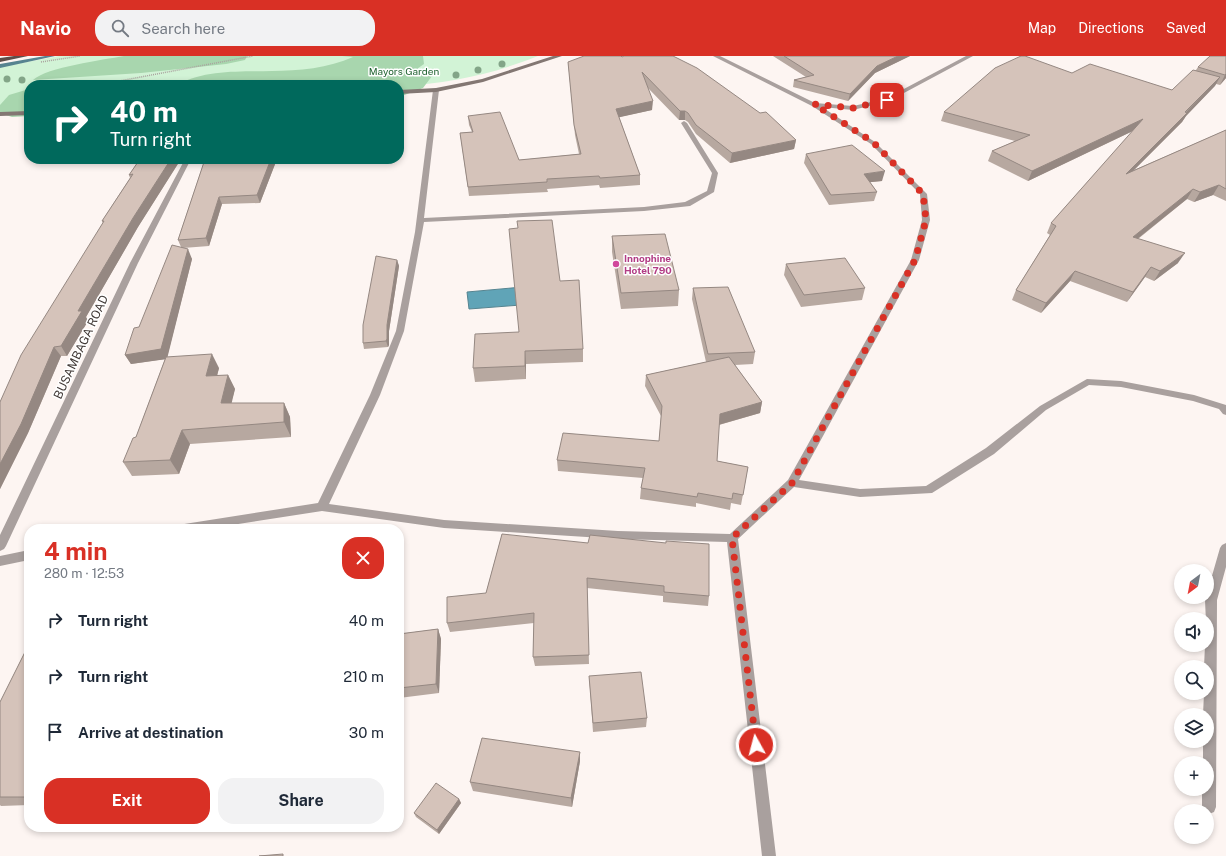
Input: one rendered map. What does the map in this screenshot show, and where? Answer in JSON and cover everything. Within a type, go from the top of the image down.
[{"type":"highway","points":[[0,60],[25,56]]},
{"type":"main road","points":[[404,92],[436,90],[483,80],[559,56]]},
{"type":"main road","points":[[0,114],[24,113]]},
{"type":"street","points":[[211,524],[322,507],[444,524],[618,535],[732,538],[792,483],[915,260],[926,220],[923,194],[873,142],[814,104],[716,56]]},
{"type":"street","points":[[814,104],[853,108],[887,100],[970,56]]},
{"type":"street","points":[[322,507],[375,395],[400,331],[420,220],[436,90]]},
{"type":"street","points":[[420,220],[644,209],[687,204],[710,192],[716,173],[684,124]]},
{"type":"street","name":"BUSAMBAGA ROAD","points":[[0,546],[134,263],[185,164]]},
{"type":"street","points":[[792,483],[860,493],[928,490],[990,451],[1043,408],[1087,382],[1120,384],[1194,398],[1222,407],[1226,412]]},
{"type":"street","points":[[732,538],[769,856]]},
{"type":"street","points":[[1209,804],[1211,600],[1226,548]]},
{"type":"street","points":[[0,561],[24,556]]},
{"type":"path","points":[[125,80],[253,56]]},
{"type":"green space","name":"Mayors Garden","points":[[59,56],[538,56],[520,63],[470,77],[435,83],[404,86],[404,80],[24,80],[24,108],[0,108],[0,67]]},
{"type":"green space","points":[[124,56],[247,56],[245,60],[226,64],[141,73],[33,80],[50,71]]},
{"type":"green space","points":[[342,56],[423,56],[424,64],[414,71],[432,76],[423,88],[404,95],[404,80],[188,80],[200,76],[223,72],[282,71],[303,69],[334,64],[353,57]]},
{"type":"green space","points":[[24,90],[24,116],[12,117],[0,113],[0,105],[9,95]]},
{"type":"water","points":[[534,286],[534,304],[469,309],[467,292]]},
{"type":"building","points":[[584,56],[673,56],[697,68],[760,113],[766,112],[796,140],[732,153],[696,125],[688,113],[685,111],[680,111],[642,72],[653,101],[616,109],[640,175],[600,178],[599,176],[547,179],[547,182],[468,187],[460,133],[473,132],[468,116],[500,112],[519,160],[581,154],[574,125],[568,62]]},
{"type":"building","points":[[784,56],[898,56],[877,66],[850,94],[794,80],[814,75]]},
{"type":"building","points":[[1021,56],[1025,56],[1072,73],[1090,64],[1172,90],[1193,70],[1220,77],[1185,112],[1187,113],[1126,174],[1226,130],[1226,189],[1219,185],[1200,192],[1193,189],[1133,237],[1185,253],[1160,271],[1151,267],[1133,292],[1075,271],[1046,303],[1016,290],[1056,226],[1051,223],[1143,119],[1032,171],[992,151],[1030,135],[944,112],[995,68]]},
{"type":"building","points":[[1210,56],[1226,56],[1225,75],[1198,67]]},
{"type":"building","points":[[852,145],[885,171],[864,174],[877,192],[831,195],[806,154]]},
{"type":"building","points":[[137,164],[168,164],[133,218],[78,311],[82,311],[61,346],[54,347],[21,424],[0,464],[0,402],[21,355],[104,221],[102,221],[133,174],[129,175]]},
{"type":"building","points":[[203,164],[269,164],[257,195],[219,197],[206,238],[178,240]]},
{"type":"building","points":[[552,220],[560,281],[579,280],[583,349],[525,351],[525,366],[473,368],[475,334],[519,332],[509,229],[518,228],[517,221]]},
{"type":"building","points":[[665,234],[679,290],[621,293],[612,236]]},
{"type":"building","points":[[172,245],[188,249],[161,349],[125,355],[134,328],[139,327]]},
{"type":"building","points":[[376,256],[397,260],[387,325],[387,339],[386,341],[363,343],[363,325]]},
{"type":"building","points":[[845,258],[865,288],[804,295],[786,264]]},
{"type":"building","points":[[728,287],[755,352],[708,354],[693,288]]},
{"type":"building","points":[[212,354],[206,376],[228,375],[221,403],[284,403],[284,422],[182,430],[170,460],[123,462],[133,438],[136,437],[166,357]]},
{"type":"building","points":[[729,357],[762,402],[720,414],[717,461],[748,467],[743,495],[733,493],[732,499],[698,493],[697,497],[641,488],[645,468],[557,460],[563,433],[659,441],[662,406],[646,375]]},
{"type":"building","points":[[502,534],[588,543],[590,535],[666,543],[666,541],[709,544],[709,596],[664,592],[664,586],[587,578],[589,655],[533,657],[534,613],[447,623],[447,597],[486,593]]},
{"type":"building","points":[[438,629],[436,684],[404,687],[404,633]]},
{"type":"building","points":[[24,654],[24,797],[0,797],[0,702]]},
{"type":"building","points":[[641,672],[647,718],[593,723],[589,676]]},
{"type":"building","points":[[482,738],[580,752],[571,798],[470,782]]},
{"type":"building","points":[[436,783],[459,799],[437,830],[414,813]]},
{"type":"building","points":[[283,854],[283,856],[259,856]]},
{"type":"waterway","points":[[0,66],[53,56]]},
{"type":"place","name":"Innophine Hotel 790","points":[[616,264]]},
{"type":"route","points":[[756,745],[732,538],[792,483],[915,260],[926,220],[923,194],[873,142],[814,104],[853,108],[887,100]]}]
